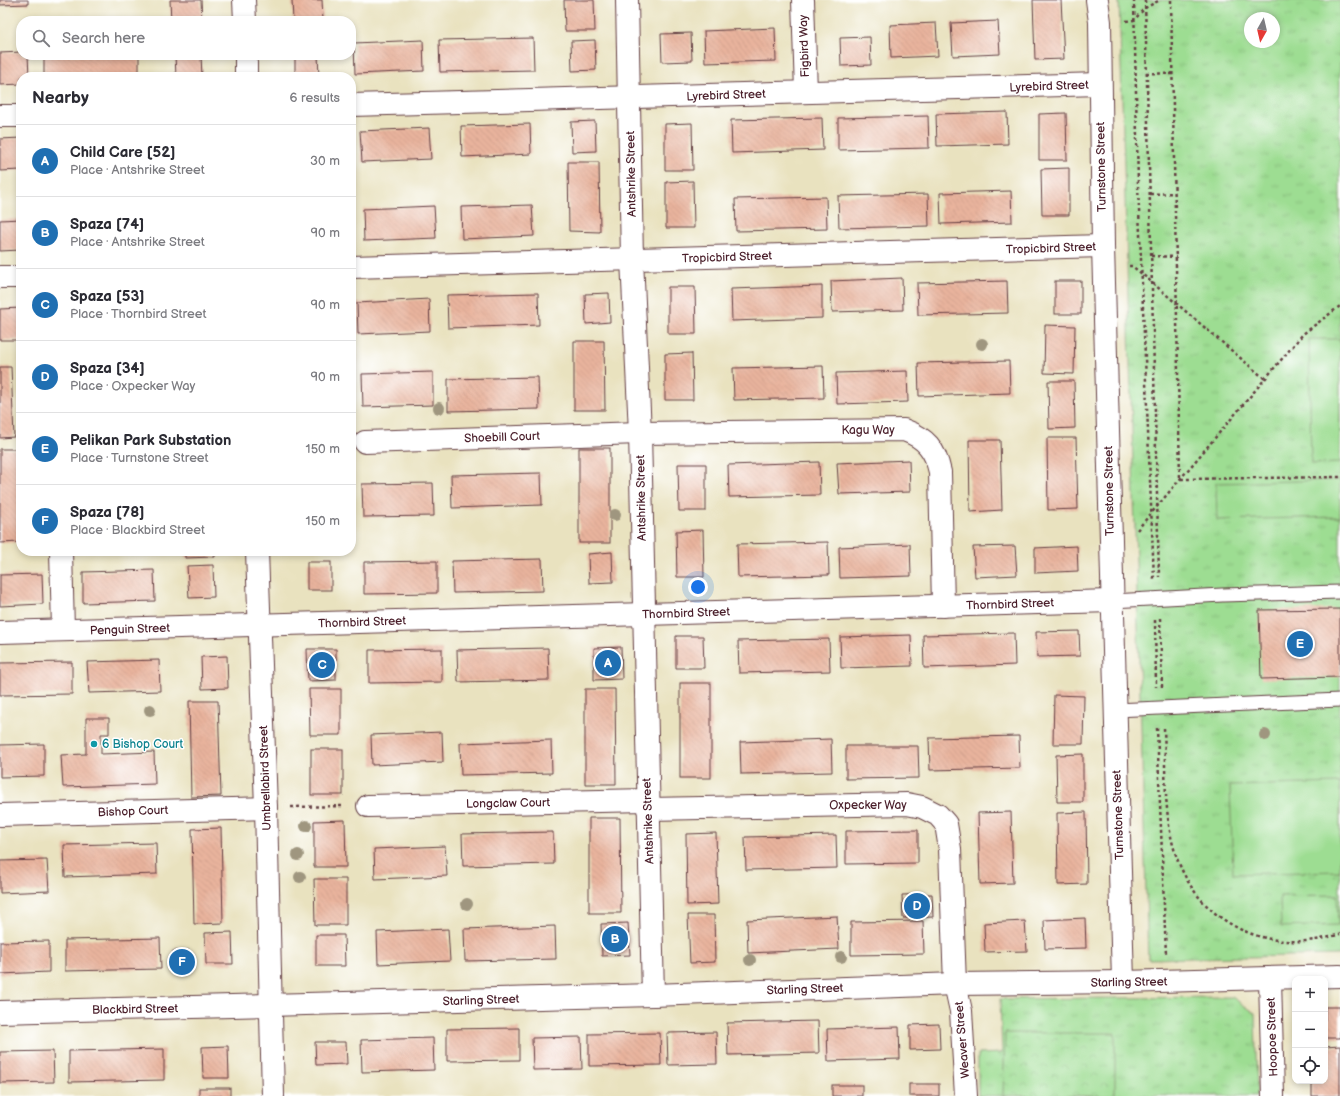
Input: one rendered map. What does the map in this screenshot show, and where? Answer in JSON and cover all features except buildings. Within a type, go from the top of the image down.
[{"type":"street","points":[[244,0],[245,16]]},
{"type":"street","name":"Antshrike Street","points":[[627,0],[632,259],[640,433],[653,995]]},
{"type":"street","name":"Figbird Way","points":[[803,0],[806,92]]},
{"type":"street","name":"Turnstone Street","points":[[1097,0],[1100,22],[1103,255],[1124,982]]},
{"type":"street","points":[[246,60],[246,72]]},
{"type":"street","name":"Lyrebird Street","points":[[356,106],[1100,84]]},
{"type":"street","points":[[0,116],[16,116]]},
{"type":"street","name":"Tropicbird Street","points":[[356,267],[632,259],[1103,255]]},
{"type":"street","points":[[0,277],[16,277]]},
{"type":"street","name":"Kagu Way","points":[[640,433],[904,430],[918,435],[936,456],[940,472],[943,606]]},
{"type":"street","name":"Shoebill Court","points":[[365,442],[640,433]]},
{"type":"street","points":[[61,556],[63,630]]},
{"type":"street","name":"Umbrellabird Street","points":[[257,556],[266,808],[273,1096]]},
{"type":"street","name":"Thornbird Street","points":[[260,625],[1112,601]]},
{"type":"street","name":"Penguin Street","points":[[0,632],[260,625]]},
{"type":"street","name":"Oxpecker Way","points":[[648,805],[907,804],[922,807],[938,815],[946,824],[950,849],[955,984]]},
{"type":"street","name":"Longclaw Court","points":[[368,806],[648,805]]},
{"type":"street","name":"Bishop Court","points":[[0,815],[266,808]]},
{"type":"street","name":"Starling Street","points":[[270,1006],[653,995],[955,984],[1124,982],[1340,976]]},
{"type":"street","name":"Hoopoe Street","points":[[1270,978],[1273,1096]]},
{"type":"street","name":"Weaver Street","points":[[955,984],[961,1011],[966,1096]]},
{"type":"street","name":"Blackbird Street","points":[[0,1012],[270,1006]]},
{"type":"lane","points":[[1112,601],[1222,595],[1340,592]]},
{"type":"lane","points":[[1115,710],[1340,700]]},
{"type":"path","points":[[1134,0],[1151,512],[1157,598],[1160,708],[1169,822],[1172,838],[1176,855],[1183,871],[1202,901],[1234,926],[1267,940],[1303,942],[1340,934]]},
{"type":"path","points":[[1145,0],[1157,505],[1157,598],[1167,981]]},
{"type":"path","points":[[1100,22],[1134,20],[1145,8],[1160,0]]},
{"type":"path","points":[[1171,0],[1180,479]]},
{"type":"path","points":[[1146,73],[1172,74]]},
{"type":"path","points":[[1150,194],[1175,193]]},
{"type":"path","points":[[1103,255],[1132,266],[1265,379]]},
{"type":"path","points":[[1151,256],[1176,257]]},
{"type":"path","points":[[1111,564],[1151,512],[1303,334],[1340,306]]},
{"type":"path","points":[[1180,479],[1340,477]]},
{"type":"path","points":[[266,808],[368,806]]},
{"type":"green space","points":[[1119,0],[1340,0],[1340,955],[1148,959]]},
{"type":"green space","points":[[1309,339],[1340,339],[1340,463],[1311,464]]},
{"type":"green space","points":[[1340,480],[1340,517],[1217,520],[1216,483]]},
{"type":"green space","points":[[1340,783],[1340,871],[1233,874],[1230,786]]},
{"type":"green space","points":[[1337,895],[1338,925],[1281,927],[1280,896]]},
{"type":"green space","points":[[1232,997],[1255,1013],[1257,1096],[978,1096],[978,1054],[1002,1053],[1000,999]]},
{"type":"green space","points":[[1005,1033],[1115,1033],[1115,1096],[1003,1096]]},
{"type":"place","name":"Pelikan Park Substation","points":[[1300,644]]},
{"type":"place","name":"Child Care [52]","points":[[608,663]]},
{"type":"place","name":"Spaza [53]","points":[[322,665]]},
{"type":"place","name":"6 Bishop Court","points":[[94,744]]},
{"type":"place","name":"Spaza [34]","points":[[917,906]]},
{"type":"place","name":"Spaza [74]","points":[[615,939]]},
{"type":"place","name":"Spaza [78]","points":[[182,962]]}]
